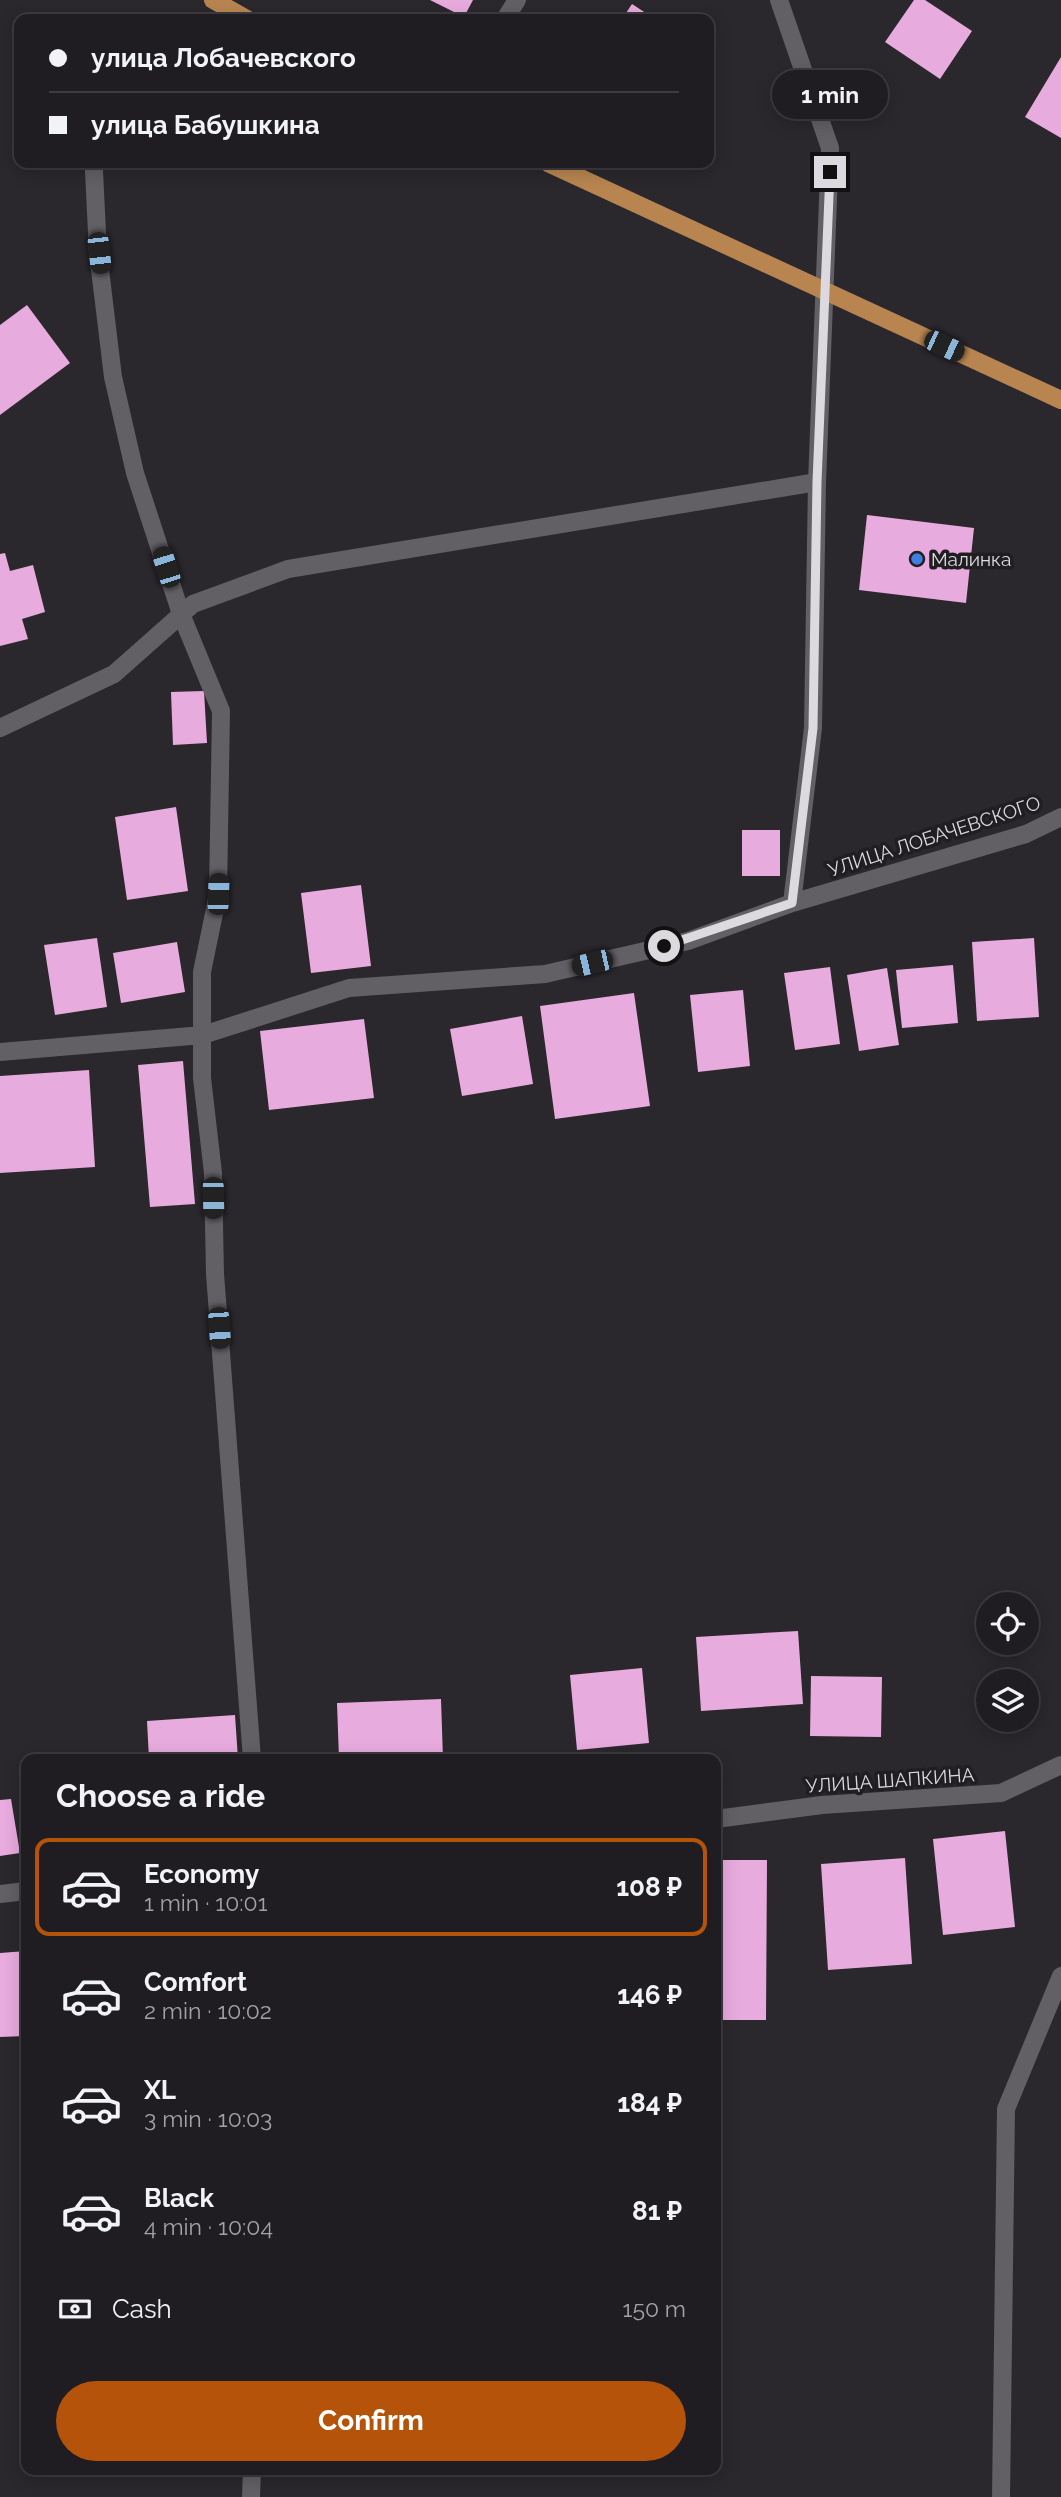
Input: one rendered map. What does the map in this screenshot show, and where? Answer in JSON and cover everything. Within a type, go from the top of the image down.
[{"type":"main road","points":[[213,0],[238,14]]},
{"type":"main road","points":[[559,168],[1061,400]]},
{"type":"street","points":[[779,0],[830,148],[827,291],[817,482],[813,728],[792,903]]},
{"type":"street","points":[[94,171],[99,253],[113,377],[135,473],[181,614],[221,711],[218,894],[202,972],[202,1078],[213,1173],[215,1274],[252,1754]]},
{"type":"street","points":[[0,728],[114,674],[193,604],[288,569],[817,482]]},
{"type":"street","name":"УЛИЦА ЛОБАЧЕВСКОГО","points":[[0,1052],[203,1035],[349,988],[545,974],[688,941],[792,903],[1026,834],[1061,817]]},
{"type":"street","name":"УЛИЦА ШАПКИНА","points":[[721,1818],[822,1805],[1001,1793],[1061,1765]]},
{"type":"street","points":[[0,1894],[21,1892]]},
{"type":"street","points":[[1001,2497],[1006,2109],[1061,1976]]},
{"type":"street","points":[[251,2497],[252,2475]]},
{"type":"building","points":[[430,0],[473,0],[466,14],[458,14]]},
{"type":"building","points":[[914,0],[925,0],[972,31],[940,79],[885,42]]},
{"type":"building","points":[[632,4],[647,14],[625,14]]},
{"type":"building","points":[[1061,57],[1061,138],[1025,117]]},
{"type":"building","points":[[27,305],[70,363],[0,415],[0,325]]},
{"type":"building","name":"Малинка","points":[[867,515],[974,528],[966,603],[859,590]]},
{"type":"building","points":[[5,553],[10,571],[33,565],[45,612],[22,619],[28,639],[0,646],[0,554]]},
{"type":"building","points":[[204,691],[207,743],[173,745],[171,692]]},
{"type":"building","points":[[176,807],[188,891],[127,900],[115,817]]},
{"type":"building","points":[[742,830],[780,830],[780,876],[742,876]]},
{"type":"building","points":[[361,885],[371,966],[311,973],[301,893]]},
{"type":"building","points":[[97,938],[107,1007],[55,1015],[44,945]]},
{"type":"building","points":[[1034,938],[1039,1017],[977,1021],[972,942]]},
{"type":"building","points":[[177,942],[185,992],[121,1003],[113,953]]},
{"type":"building","points":[[953,965],[958,1023],[902,1028],[896,970]]},
{"type":"building","points":[[830,967],[840,1044],[795,1050],[784,973]]},
{"type":"building","points":[[887,968],[899,1045],[859,1051],[847,975]]},
{"type":"building","points":[[743,990],[750,1066],[698,1072],[690,995]]},
{"type":"building","points":[[634,993],[650,1106],[555,1119],[540,1006]]},
{"type":"building","points":[[522,1016],[533,1084],[462,1096],[450,1029]]},
{"type":"building","points":[[364,1019],[374,1098],[269,1110],[260,1031]]},
{"type":"building","points":[[183,1061],[195,1204],[150,1207],[138,1065]]},
{"type":"building","points":[[89,1070],[95,1167],[0,1173],[0,1076]]},
{"type":"building","points":[[798,1631],[803,1704],[701,1711],[696,1637]]},
{"type":"building","points":[[642,1668],[649,1743],[577,1750],[570,1675]]},
{"type":"building","points":[[811,1676],[882,1677],[881,1737],[810,1736]]},
{"type":"building","points":[[441,1699],[443,1754],[339,1754],[337,1703]]},
{"type":"building","points":[[235,1715],[238,1754],[149,1754],[147,1721]]},
{"type":"building","points":[[11,1799],[20,1853],[0,1856],[0,1800]]},
{"type":"building","points":[[1005,1831],[1015,1927],[943,1935],[933,1839]]},
{"type":"building","points":[[905,1858],[912,1964],[828,1970],[821,1864]]},
{"type":"building","points":[[721,1860],[767,1860],[766,2020],[721,2020]]},
{"type":"building","points":[[21,1951],[21,2036],[0,2037],[0,1953]]},
{"type":"place","name":"Малинка","points":[[917,559]]},
{"type":"route","points":[[664,946],[688,941],[792,903],[813,728],[817,482],[830,172]]}]
